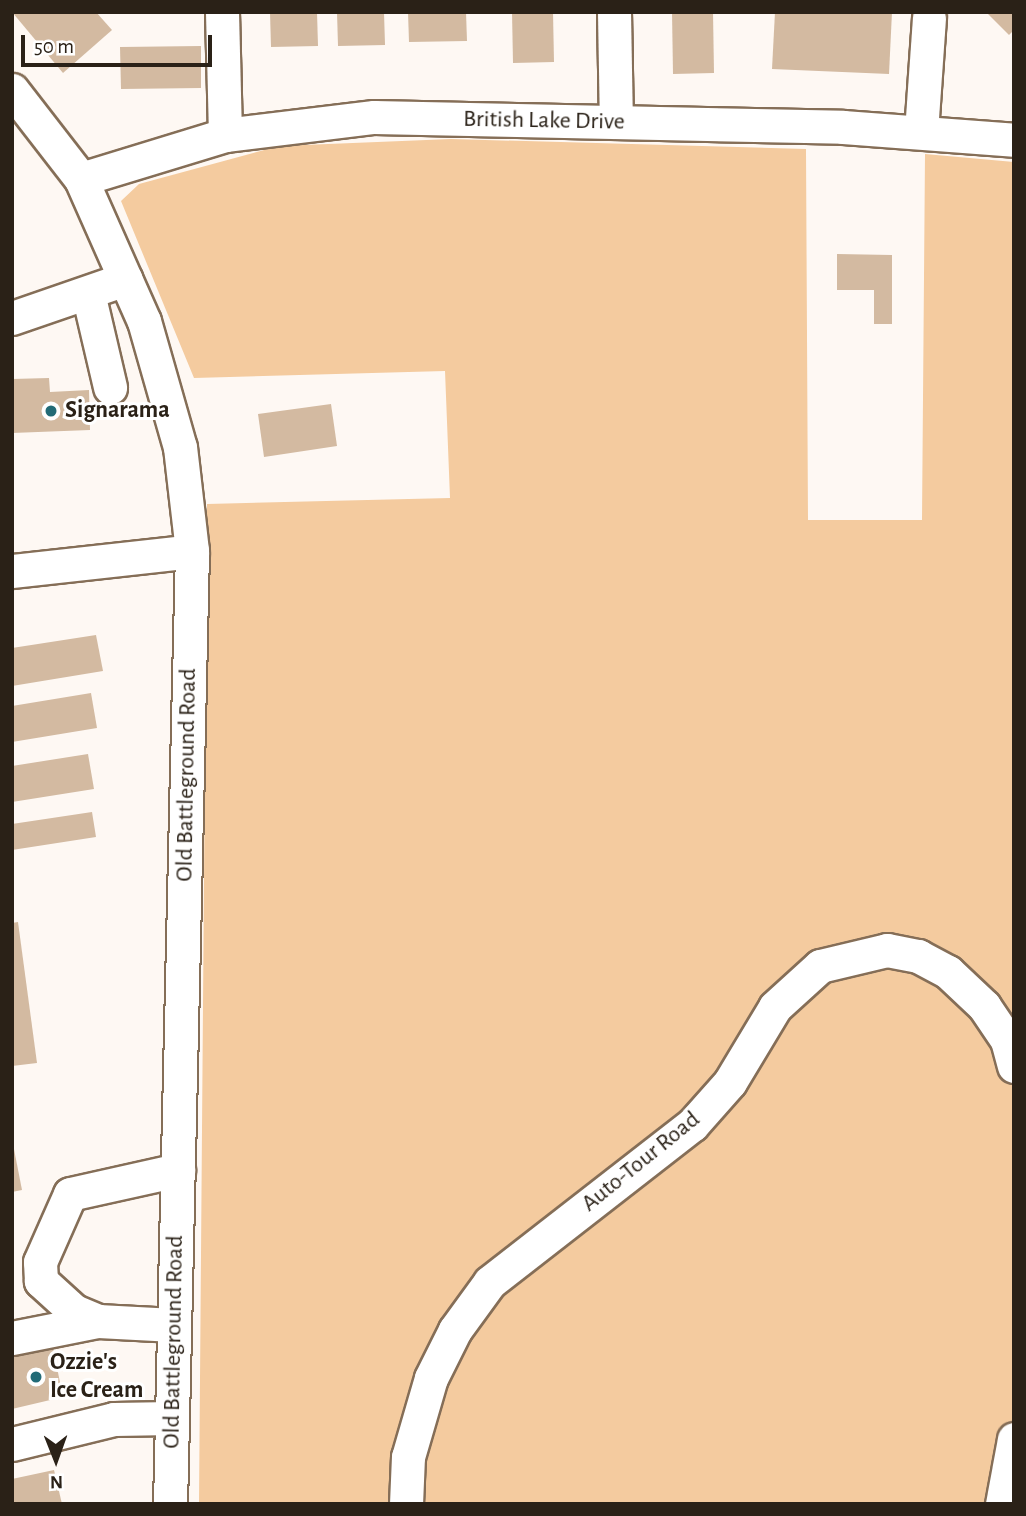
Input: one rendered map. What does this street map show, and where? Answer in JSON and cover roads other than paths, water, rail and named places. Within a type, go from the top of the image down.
[{"type":"street","points":[[222,12],[225,135]]},
{"type":"street","points":[[614,12],[616,122]]},
{"type":"street","points":[[921,132],[929,18]]},
{"type":"street","name":"Old Battleground Road","points":[[12,90],[81,179],[144,321],[180,447],[192,551],[170,1504]]},
{"type":"street","name":"British Lake Drive","points":[[81,179],[225,135],[374,117],[921,132],[1014,141]]},
{"type":"street","points":[[12,318],[125,279]]},
{"type":"street","points":[[88,293],[110,387]]},
{"type":"street","points":[[12,571],[192,551]]},
{"type":"street","name":"Auto-Tour Road","points":[[406,1504],[408,1457],[430,1378],[455,1330],[489,1282],[692,1125],[730,1083],[775,1007],[820,966],[887,950],[918,956],[947,972],[984,1006],[1007,1040],[1014,1066]]},
{"type":"street","points":[[98,1321],[74,1311],[41,1281],[43,1248],[70,1194],[178,1170]]},
{"type":"street","points":[[12,1338],[98,1321],[174,1325]]},
{"type":"street","points":[[12,1444],[114,1419],[172,1418]]},
{"type":"street","points":[[1002,1504],[1014,1439]]},
{"type":"place","name":"Signarama","points":[[51,411]]},
{"type":"place","name":"Ozzie's Ice Cream","points":[[36,1377]]}]
